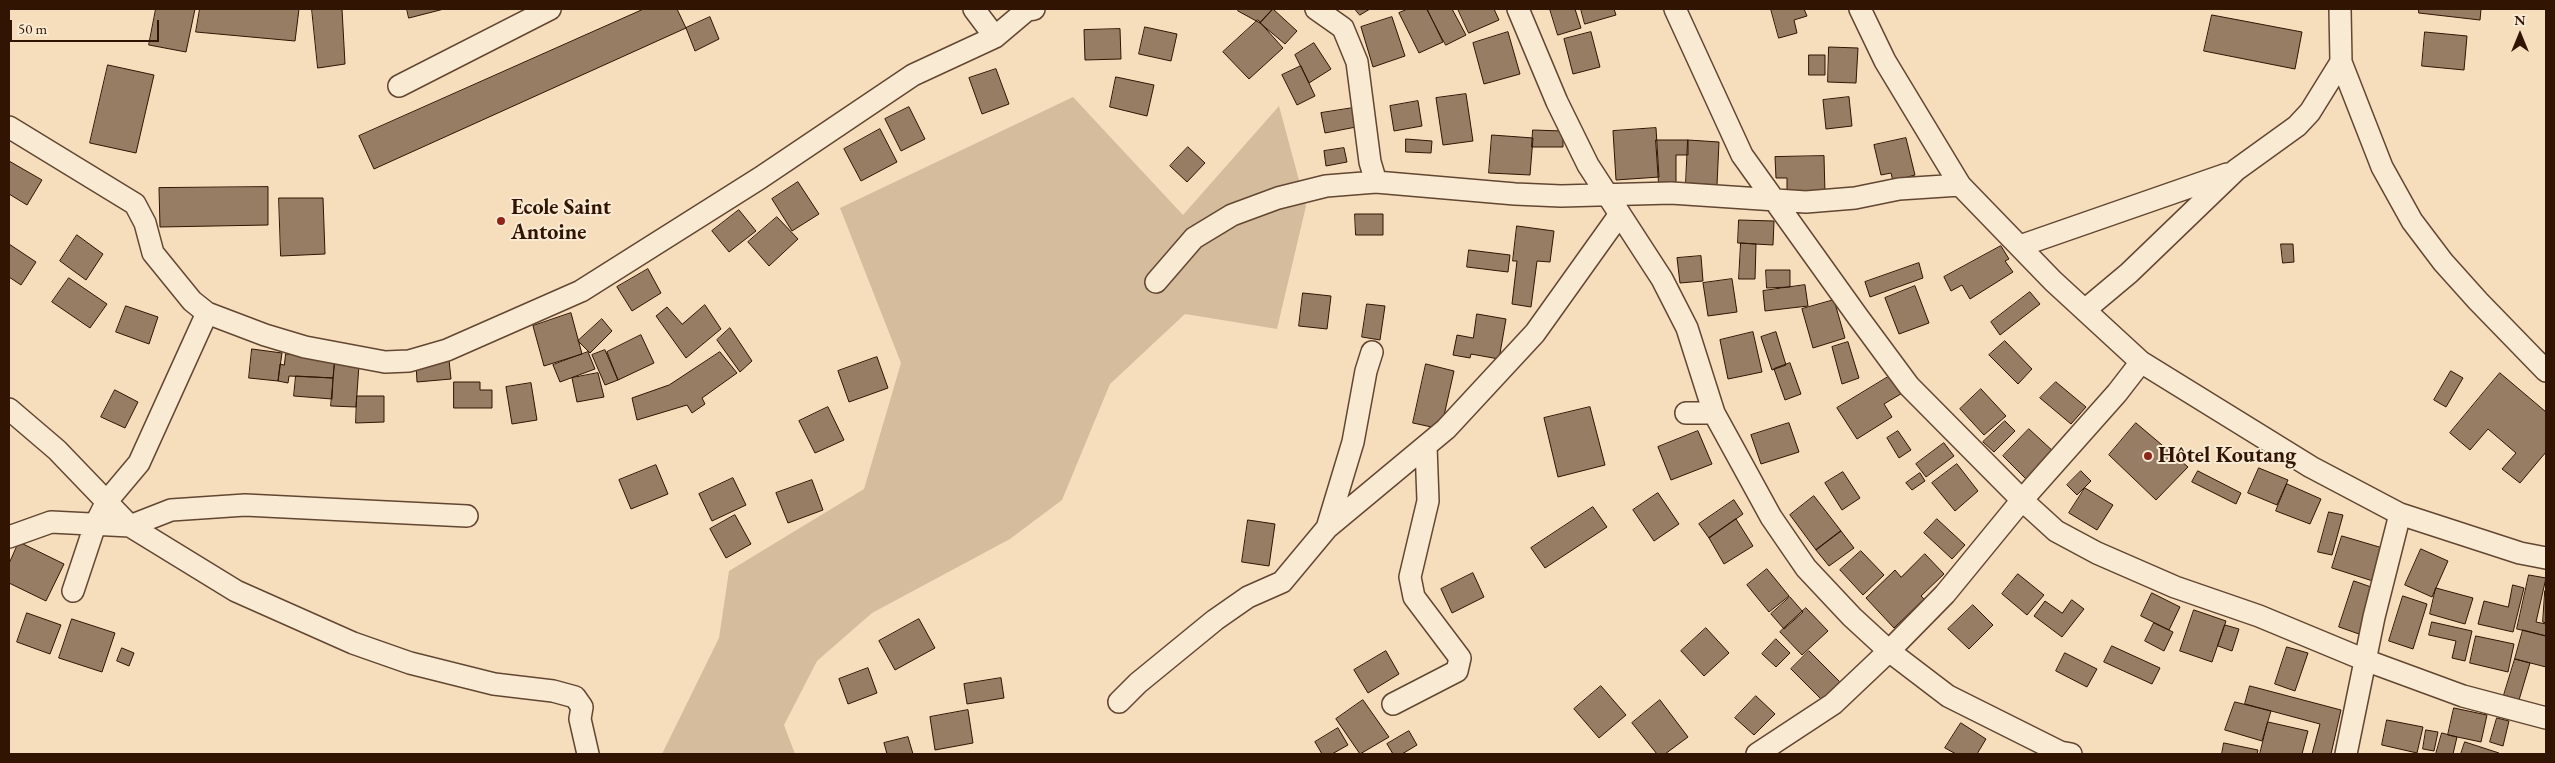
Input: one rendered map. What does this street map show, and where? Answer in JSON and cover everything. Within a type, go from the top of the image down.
[{"type":"street","points":[[399,86],[550,9]]},
{"type":"street","points":[[974,9],[995,37]]},
{"type":"street","points":[[9,127],[135,204],[145,223],[153,253],[192,301],[207,313],[265,336],[305,347],[386,362],[409,361],[447,350],[581,291],[752,183],[912,75],[995,37],[1027,10],[1034,9]]},
{"type":"street","points":[[1316,9],[1343,28],[1357,62],[1370,162],[1376,182]]},
{"type":"street","points":[[1518,9],[1557,102],[1607,196],[1662,279],[1687,328],[1714,413],[1771,517],[1806,568],[1852,618],[1889,651],[1948,696],[2063,753]]},
{"type":"street","points":[[1675,9],[1742,155],[1909,386],[2022,500],[2056,531],[2097,553],[2176,587],[2259,616],[2365,660],[2463,696],[2546,718]]},
{"type":"street","points":[[1860,9],[1885,61],[1960,185],[2053,280],[2141,362],[2311,467],[2400,514],[2520,553],[2546,558]]},
{"type":"street","points":[[2340,9],[2341,62],[2382,168],[2412,221],[2443,262],[2546,371]]},
{"type":"street","points":[[2086,310],[2129,273],[2236,170],[2254,155],[2297,126],[2310,112],[2341,62]]},
{"type":"street","points":[[2020,246],[2206,183],[2236,170]]},
{"type":"street","points":[[1156,282],[1194,238],[1232,216],[1278,198],[1326,186],[1376,182],[1515,194],[1607,196],[1671,194],[1776,201],[1855,198],[1899,188],[1960,185]]},
{"type":"street","points":[[1119,702],[1138,683],[1215,620],[1248,597],[1282,582],[1327,528],[1446,429],[1535,333],[1620,214]]},
{"type":"street","points":[[73,591],[95,525],[108,501],[139,463],[207,313]]},
{"type":"street","points":[[1327,528],[1353,442],[1366,371],[1372,352]]},
{"type":"street","points":[[1757,754],[1833,704],[1945,594],[2022,500],[2117,393],[2141,362]]},
{"type":"street","points":[[9,409],[57,450],[130,526],[236,591],[353,643],[410,663],[494,684],[553,691],[575,697],[582,707],[580,719],[588,754]]},
{"type":"street","points":[[1686,413],[1714,413]]},
{"type":"street","points":[[1393,704],[1457,671],[1460,658],[1414,597],[1410,577],[1428,501],[1426,446]]},
{"type":"street","points":[[9,537],[51,522],[130,526],[171,510],[245,505],[467,516]]},
{"type":"street","points":[[2346,754],[2365,660],[2400,514]]},
{"type":"shaded area","points":[[1073,97],[1183,215],[1279,106],[1306,206],[1277,329],[1185,314],[1110,384],[1062,500],[1010,539],[872,613],[817,661],[784,725],[795,754],[662,754],[719,638],[729,571],[864,489],[901,363],[840,208]]},
{"type":"building","points":[[156,9],[195,9],[186,52],[149,45]]},
{"type":"building","points":[[200,9],[299,9],[295,41],[196,32]]},
{"type":"building","points":[[312,9],[342,9],[345,64],[318,68]]},
{"type":"building","points":[[407,9],[444,9],[409,18]]},
{"type":"building","points":[[644,9],[677,9],[686,28],[374,169],[359,136]]},
{"type":"building","points":[[1239,9],[1273,9],[1260,23],[1238,11]]},
{"type":"building","points":[[1273,9],[1297,31],[1285,44],[1260,23]]},
{"type":"building","points":[[1355,9],[1370,9],[1360,15]]},
{"type":"building","points":[[1408,9],[1427,9],[1443,42],[1419,53],[1399,13]]},
{"type":"building","points":[[1427,9],[1452,9],[1466,35],[1446,45]]},
{"type":"building","points":[[1458,9],[1494,9],[1499,20],[1469,33]]},
{"type":"building","points":[[1550,9],[1575,9],[1581,28],[1558,35]]},
{"type":"building","points":[[1581,9],[1614,9],[1616,15],[1585,24]]},
{"type":"building","points":[[1771,9],[1804,9],[1807,16],[1794,20],[1797,33],[1779,38]]},
{"type":"building","points":[[2419,9],[2481,9],[2480,20],[2419,13]]},
{"type":"building","points":[[2212,15],[2302,32],[2295,69],[2204,51]]},
{"type":"building","points":[[710,17],[719,39],[695,51],[686,28]]},
{"type":"building","points":[[1392,17],[1405,56],[1373,67],[1361,27]]},
{"type":"building","points":[[1258,20],[1283,48],[1249,79],[1223,52]]},
{"type":"building","points":[[1145,27],[1177,34],[1171,61],[1139,54]]},
{"type":"building","points":[[1120,29],[1121,59],[1085,60],[1084,30]]},
{"type":"building","points":[[1508,32],[1520,74],[1484,84],[1473,43]]},
{"type":"building","points":[[1591,32],[1600,67],[1573,74],[1564,39]]},
{"type":"building","points":[[2425,32],[2467,36],[2464,70],[2422,66]]},
{"type":"building","points":[[1314,43],[1331,69],[1309,83],[1295,55]]},
{"type":"building","points":[[1829,47],[1858,48],[1856,83],[1828,82]]},
{"type":"building","points":[[1809,55],[1825,55],[1825,75],[1809,75]]},
{"type":"building","points":[[108,65],[154,75],[136,153],[90,143]]},
{"type":"building","points":[[1301,66],[1315,96],[1297,105],[1282,75]]},
{"type":"building","points":[[996,69],[1009,104],[982,114],[969,78]]},
{"type":"building","points":[[1116,77],[1154,85],[1147,116],[1110,107]]},
{"type":"building","points":[[1466,94],[1473,141],[1443,145],[1436,98]]},
{"type":"building","points":[[1849,97],[1852,126],[1826,129],[1823,100]]},
{"type":"building","points":[[1418,101],[1422,126],[1394,131],[1390,106]]},
{"type":"building","points":[[909,107],[925,139],[901,151],[885,119]]},
{"type":"building","points":[[1353,108],[1356,127],[1325,133],[1321,113]]},
{"type":"building","points":[[1656,128],[1659,177],[1616,180],[1613,131]]},
{"type":"building","points":[[880,129],[897,162],[861,181],[844,149]]},
{"type":"building","points":[[1533,130],[1563,131],[1563,147],[1532,147]]},
{"type":"building","points":[[1492,135],[1533,138],[1530,175],[1489,173]]},
{"type":"building","points":[[1906,138],[1915,175],[1893,181],[1891,173],[1881,175],[1874,145]]},
{"type":"building","points":[[1406,139],[1432,141],[1431,153],[1406,152]]},
{"type":"building","points":[[1656,140],[1688,140],[1688,155],[1676,155],[1676,185],[1659,184]]},
{"type":"building","points":[[1688,140],[1719,142],[1717,185],[1686,183]]},
{"type":"building","points":[[1188,147],[1205,163],[1187,182],[1170,166]]},
{"type":"building","points":[[1344,148],[1347,162],[1326,166],[1324,151]]},
{"type":"building","points":[[1824,156],[1825,194],[1787,195],[1787,178],[1776,178],[1775,157]]},
{"type":"building","points":[[9,161],[42,180],[27,205],[9,194]]},
{"type":"building","points":[[798,182],[819,214],[792,231],[772,199]]},
{"type":"building","points":[[268,187],[268,225],[160,227],[159,188]]},
{"type":"building","points":[[279,198],[323,198],[325,254],[281,256]]},
{"type":"building","points":[[739,210],[756,231],[729,252],[712,231]]},
{"type":"building","points":[[1355,214],[1383,214],[1383,235],[1356,235]]},
{"type":"building","points":[[777,217],[798,239],[769,266],[748,242]]},
{"type":"building","points":[[1739,220],[1774,221],[1773,245],[1738,243]]},
{"type":"building","points":[[1517,226],[1554,231],[1550,262],[1537,261],[1531,307],[1512,304],[1517,261],[1513,261]]},
{"type":"building","points":[[77,235],[103,254],[86,280],[60,261]]},
{"type":"building","points":[[1741,243],[1756,244],[1755,279],[1739,279]]},
{"type":"building","points":[[9,244],[36,262],[21,285],[9,277]]},
{"type":"building","points":[[2281,244],[2293,244],[2294,262],[2283,263]]},
{"type":"building","points":[[2001,246],[2009,259],[2005,261],[2013,272],[1970,299],[1962,285],[1951,291],[1944,277]]},
{"type":"building","points":[[1469,250],[1510,255],[1508,272],[1467,267]]},
{"type":"building","points":[[1701,256],[1703,281],[1680,283],[1677,258]]},
{"type":"building","points":[[1919,263],[1923,278],[1870,297],[1865,282]]},
{"type":"building","points":[[648,269],[661,293],[632,311],[617,287]]},
{"type":"building","points":[[1766,270],[1790,270],[1790,287],[1767,288]]},
{"type":"building","points":[[69,278],[107,304],[90,328],[52,302]]},
{"type":"building","points":[[1732,279],[1737,312],[1708,316],[1703,283]]},
{"type":"building","points":[[1805,285],[1808,306],[1765,311],[1763,291]]},
{"type":"building","points":[[1915,286],[1929,323],[1899,334],[1885,298]]},
{"type":"building","points":[[2030,292],[2040,304],[2000,335],[1991,322]]},
{"type":"building","points":[[1303,293],[1331,296],[1327,329],[1299,326]]},
{"type":"building","points":[[1834,300],[1845,338],[1813,348],[1802,309]]},
{"type":"building","points":[[1367,304],[1385,306],[1380,340],[1362,337]]},
{"type":"building","points":[[705,305],[721,329],[686,358],[656,316],[667,307],[682,324]]},
{"type":"building","points":[[126,306],[158,317],[149,344],[116,332]]},
{"type":"building","points":[[571,313],[582,354],[544,366],[533,326]]},
{"type":"building","points":[[1477,314],[1506,319],[1499,359],[1471,354],[1470,358],[1453,355],[1457,335],[1473,338]]},
{"type":"building","points":[[602,319],[612,331],[590,353],[578,341]]},
{"type":"building","points":[[730,328],[752,361],[740,372],[717,340]]},
{"type":"building","points":[[1753,332],[1762,372],[1728,379],[1720,340]]},
{"type":"building","points":[[1776,332],[1786,365],[1772,370],[1761,337]]},
{"type":"building","points":[[641,335],[654,363],[618,380],[607,352]]},
{"type":"building","points":[[2005,341],[2032,369],[2018,384],[1989,355]]},
{"type":"building","points":[[1848,342],[1859,378],[1842,384],[1832,347]]},
{"type":"building","points":[[252,349],[282,353],[278,381],[249,378]]},
{"type":"building","points":[[605,350],[618,380],[605,385],[592,355]]},
{"type":"building","points":[[588,352],[595,369],[560,382],[553,365]]},
{"type":"building","points":[[720,352],[737,373],[702,398],[705,404],[692,413],[687,405],[637,420],[632,398],[669,385]]},
{"type":"building","points":[[286,354],[335,356],[333,378],[289,376],[288,383],[278,381],[280,364],[284,365]]},
{"type":"building","points":[[877,357],[888,388],[849,402],[838,371]]},
{"type":"building","points":[[449,360],[451,379],[417,382],[416,363]]},
{"type":"building","points":[[335,363],[359,365],[356,407],[331,406]]},
{"type":"building","points":[[1790,363],[1801,394],[1785,400],[1774,369]]},
{"type":"building","points":[[1426,364],[1454,371],[1441,429],[1413,423]]},
{"type":"building","points":[[2451,371],[2463,378],[2446,407],[2434,400]]},
{"type":"building","points":[[598,373],[604,397],[577,402],[572,378]]},
{"type":"building","points":[[2500,373],[2546,412],[2546,452],[2520,483],[2502,469],[2516,453],[2488,429],[2470,450],[2450,433]]},
{"type":"building","points":[[1893,374],[1904,392],[1884,404],[1892,417],[1857,439],[1837,408]]},
{"type":"building","points":[[296,376],[333,378],[332,399],[294,396]]},
{"type":"building","points":[[454,382],[480,382],[480,390],[492,390],[492,408],[454,408]]},
{"type":"building","points":[[2056,382],[2086,407],[2071,424],[2040,398]]},
{"type":"building","points":[[531,383],[537,420],[512,424],[506,387]]},
{"type":"building","points":[[1981,389],[2006,416],[1984,435],[1960,409]]},
{"type":"building","points":[[115,390],[138,402],[125,428],[101,417]]},
{"type":"building","points":[[357,396],[384,396],[384,422],[356,423]]},
{"type":"building","points":[[828,407],[844,440],[815,453],[799,421]]},
{"type":"building","points":[[1590,407],[1605,465],[1558,477],[1544,418]]},
{"type":"building","points":[[2005,421],[2015,431],[1994,452],[1983,442]]},
{"type":"building","points":[[1789,423],[1799,452],[1761,464],[1751,435]]},
{"type":"building","points":[[2136,423],[2188,467],[2156,500],[2109,455]]},
{"type":"building","points":[[2029,429],[2055,453],[2028,481],[2003,456]]},
{"type":"building","points":[[1698,431],[1712,464],[1671,480],[1658,447]]},
{"type":"building","points":[[1898,431],[1911,450],[1899,458],[1887,438]]},
{"type":"building","points":[[1944,443],[1954,456],[1926,477],[1916,464]]},
{"type":"building","points":[[1957,464],[1978,491],[1955,511],[1932,483]]},
{"type":"building","points":[[656,465],[668,494],[631,509],[619,480]]},
{"type":"building","points":[[2259,468],[2288,480],[2277,505],[2248,493]]},
{"type":"building","points":[[2081,471],[2091,481],[2077,495],[2067,485]]},
{"type":"building","points":[[2198,471],[2241,493],[2236,504],[2192,482]]},
{"type":"building","points":[[1843,472],[1860,498],[1842,510],[1825,483]]},
{"type":"building","points":[[1920,473],[1925,481],[1912,490],[1906,483]]},
{"type":"building","points":[[733,478],[746,505],[712,521],[699,494]]},
{"type":"building","points":[[812,480],[823,510],[788,523],[776,493]]},
{"type":"building","points":[[2287,484],[2321,499],[2310,524],[2276,511]]},
{"type":"building","points":[[2085,488],[2113,505],[2097,530],[2069,513]]},
{"type":"building","points":[[1658,493],[1679,524],[1654,541],[1633,510]]},
{"type":"building","points":[[1814,496],[1841,531],[1816,550],[1790,515]]},
{"type":"building","points":[[1734,500],[1743,514],[1709,538],[1699,524]]},
{"type":"building","points":[[1593,507],[1607,527],[1545,568],[1531,548]]},
{"type":"building","points":[[2329,512],[2343,515],[2332,555],[2318,552]]},
{"type":"building","points":[[735,515],[751,544],[726,558],[710,529]]},
{"type":"building","points":[[1736,519],[1753,546],[1724,564],[1709,538]]},
{"type":"building","points":[[1937,519],[1965,545],[1952,559],[1924,533]]},
{"type":"building","points":[[1248,520],[1275,524],[1269,566],[1242,562]]},
{"type":"building","points":[[1841,531],[1854,548],[1829,566],[1816,550]]},
{"type":"building","points":[[2342,536],[2386,549],[2376,582],[2332,568]]},
{"type":"building","points":[[19,542],[64,564],[46,601],[9,583],[9,564]]},
{"type":"building","points":[[2421,549],[2448,561],[2432,597],[2405,585]]},
{"type":"building","points":[[1861,551],[1884,575],[1863,595],[1840,570]]},
{"type":"building","points":[[1925,554],[1944,574],[1921,596],[1924,599],[1894,628],[1866,598],[1895,570],[1901,577]]},
{"type":"building","points":[[1767,569],[1789,596],[1769,612],[1747,585]]},
{"type":"building","points":[[1473,573],[1484,597],[1452,613],[1441,589]]},
{"type":"building","points":[[2018,574],[2044,595],[2027,615],[2002,594]]},
{"type":"building","points":[[2529,575],[2546,578],[2536,622],[2546,624],[2546,636],[2517,629]]},
{"type":"building","points":[[2354,581],[2374,588],[2359,634],[2339,627]]},
{"type":"building","points":[[2513,585],[2524,588],[2513,632],[2478,624],[2484,601],[2508,607]]},
{"type":"building","points":[[2436,588],[2473,598],[2465,624],[2430,614]]},
{"type":"building","points":[[2546,592],[2546,623],[2543,622]]},
{"type":"building","points":[[2152,593],[2180,607],[2169,630],[2141,616]]},
{"type":"building","points":[[2403,596],[2427,604],[2413,649],[2389,641]]},
{"type":"building","points":[[1790,597],[1803,612],[1784,629],[1771,614]]},
{"type":"building","points":[[2072,600],[2084,609],[2062,637],[2034,616],[2045,601],[2062,613]]},
{"type":"building","points":[[1973,605],[1993,625],[1969,649],[1948,629]]},
{"type":"building","points":[[1806,608],[1828,631],[1802,655],[1780,632]]},
{"type":"building","points":[[2194,610],[2226,621],[2212,662],[2180,651]]},
{"type":"building","points":[[27,613],[61,625],[50,654],[17,642]]},
{"type":"building","points":[[72,619],[115,633],[102,672],[59,658]]},
{"type":"building","points":[[919,619],[935,648],[895,670],[879,641]]},
{"type":"building","points":[[2432,622],[2472,631],[2465,661],[2452,658],[2456,641],[2429,635]]},
{"type":"building","points":[[2154,623],[2173,632],[2164,651],[2145,641]]},
{"type":"building","points":[[2225,625],[2239,629],[2232,651],[2218,646]]},
{"type":"building","points":[[1706,628],[1729,653],[1704,676],[1681,651]]},
{"type":"building","points":[[2523,630],[2546,636],[2546,667],[2515,659]]},
{"type":"building","points":[[2476,636],[2514,644],[2508,672],[2470,663]]},
{"type":"building","points":[[1776,639],[1790,653],[1776,667],[1762,654]]},
{"type":"building","points":[[2112,646],[2160,668],[2152,684],[2104,662]]},
{"type":"building","points":[[2287,647],[2308,653],[2295,691],[2275,684]]},
{"type":"building","points":[[122,648],[134,653],[129,666],[117,661]]},
{"type":"building","points":[[1386,651],[1399,674],[1368,693],[1354,670]]},
{"type":"building","points":[[1809,651],[1844,686],[1826,704],[1791,669]]},
{"type":"building","points":[[2065,653],[2097,669],[2087,687],[2056,671]]},
{"type":"building","points":[[2515,659],[2530,663],[2519,700],[2504,695]]},
{"type":"building","points":[[868,668],[877,693],[848,704],[839,679]]},
{"type":"building","points":[[1001,678],[1004,698],[967,704],[964,684]]},
{"type":"building","points":[[1601,686],[1626,715],[1599,738],[1574,709]]},
{"type":"building","points":[[2250,686],[2341,710],[2331,754],[2312,754],[2320,724],[2245,704]]},
{"type":"building","points":[[1756,696],[1775,714],[1754,735],[1735,718]]},
{"type":"building","points":[[1363,700],[1389,737],[1360,754],[1336,719]]},
{"type":"building","points":[[1660,700],[1688,737],[1665,754],[1657,754],[1632,723]]},
{"type":"building","points":[[2235,702],[2271,711],[2262,741],[2225,730]]},
{"type":"building","points":[[2454,708],[2487,715],[2481,742],[2448,735]]},
{"type":"building","points":[[968,710],[973,743],[935,750],[930,717]]},
{"type":"building","points":[[2497,718],[2509,721],[2503,746],[2490,742]]},
{"type":"building","points":[[2387,720],[2423,727],[2417,753],[2382,745]]},
{"type":"building","points":[[2268,722],[2308,731],[2302,754],[2260,754]]},
{"type":"building","points":[[1961,723],[1986,739],[1977,754],[1956,754],[1945,748]]},
{"type":"building","points":[[1338,728],[1348,745],[1332,754],[1322,754],[1315,742]]},
{"type":"building","points":[[2426,730],[2438,732],[2434,751],[2423,749]]},
{"type":"building","points":[[1409,731],[1417,745],[1402,754],[1393,754],[1387,744]]},
{"type":"building","points":[[2442,733],[2457,737],[2453,754],[2436,754]]},
{"type":"building","points":[[908,737],[913,754],[887,754],[884,743]]},
{"type":"building","points":[[2465,742],[2499,753],[2461,754]]},
{"type":"building","points":[[2224,743],[2258,750],[2257,754],[2222,754]]},
{"type":"place","name":"Ecole Saint Antoine","points":[[501,221]]},
{"type":"place","name":"Hôtel Koutang","points":[[2148,456]]}]
